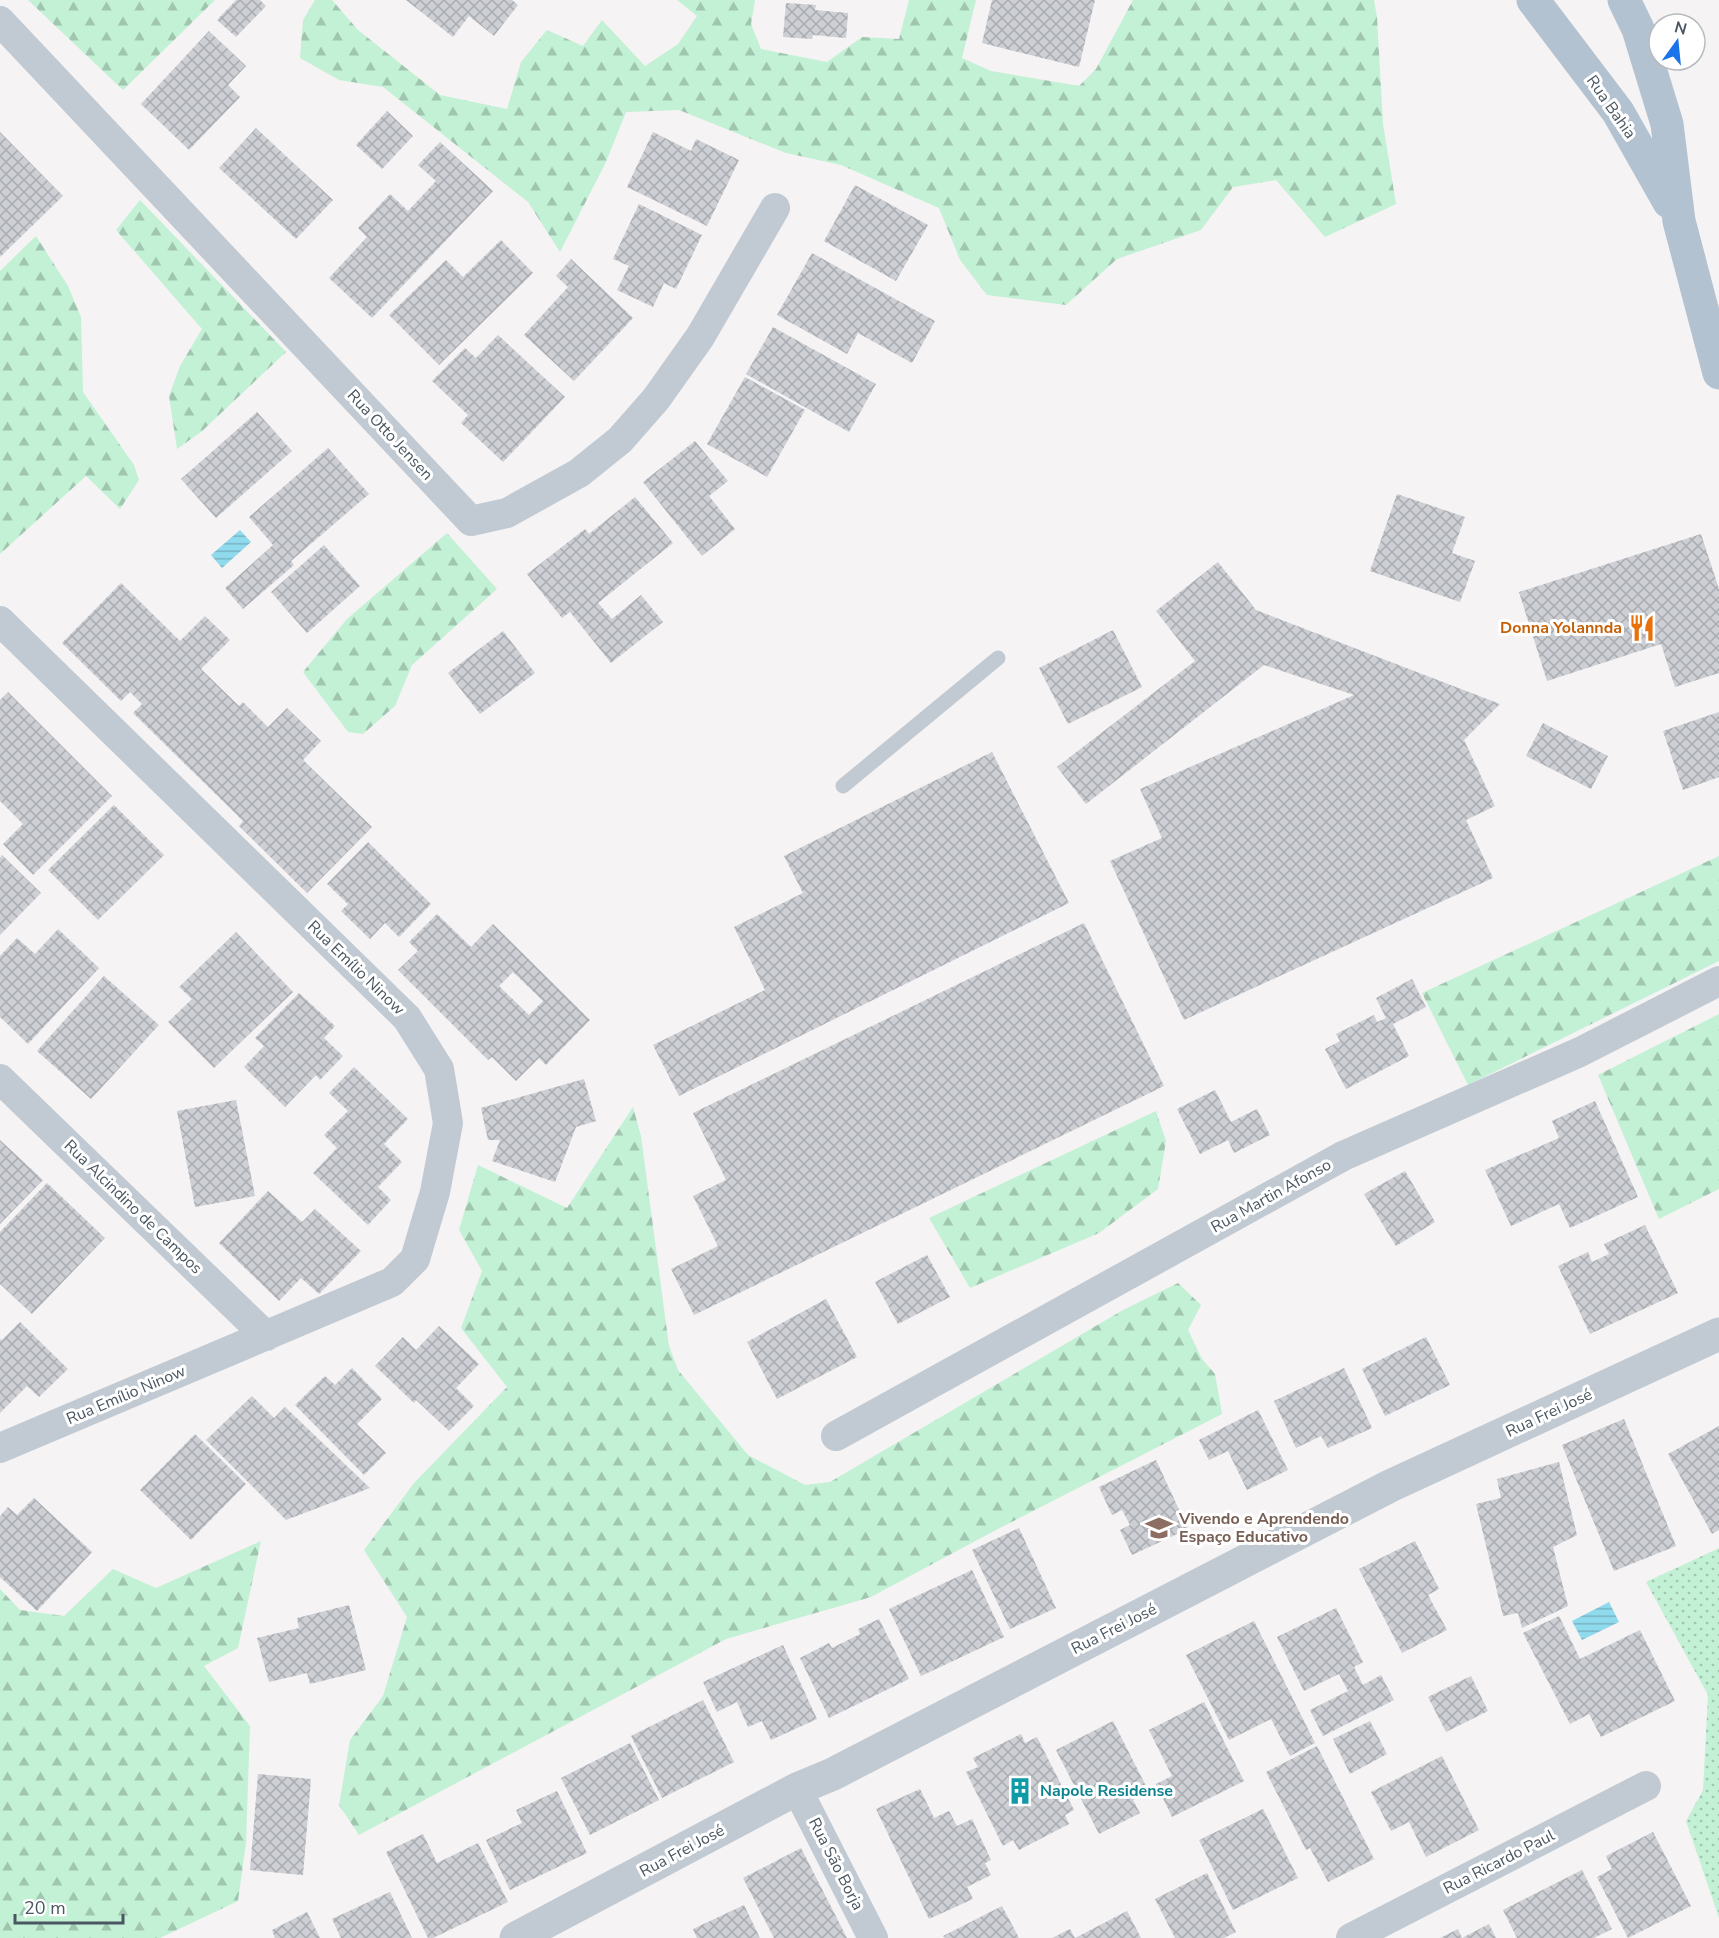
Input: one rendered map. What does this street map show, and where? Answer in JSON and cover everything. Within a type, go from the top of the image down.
[{"type":"main road","name":"Rua Bahia","points":[[1533,0],[1618,112],[1679,221]]},
{"type":"main road","name":"Rua Bahia","points":[[1624,0],[1638,29],[1668,124],[1679,221],[1719,373]]},
{"type":"street","name":"Rua Otto Jensen","points":[[0,21],[471,521],[507,513],[579,473],[620,440],[656,399],[700,337],[775,208]]},
{"type":"street","name":"Rua Emílio Ninow","points":[[0,621],[407,1018],[439,1069],[448,1123],[435,1192],[415,1259],[392,1282],[0,1448]]},
{"type":"street","name":"Rua Martin Afonso","points":[[836,1436],[1343,1156],[1580,1052],[1719,981]]},
{"type":"street","name":"Rua Alcindino de Campos","points":[[0,1079],[266,1336]]},
{"type":"street","name":"Rua Frei José","points":[[516,1938],[797,1789],[833,1774],[1390,1486],[1719,1334]]},
{"type":"street","name":"Rua Ricardo Paul","points":[[1351,1938],[1646,1786]]},
{"type":"street","name":"Rua São Borja","points":[[797,1789],[873,1938]]},
{"type":"lane","points":[[843,786],[998,658]]},
{"type":"green space","points":[[28,0],[215,0],[123,90]]},
{"type":"green space","points":[[315,0],[332,0],[358,30],[440,95],[507,109],[521,62],[547,30],[583,46],[602,20],[645,66],[678,44],[697,16],[677,0],[755,0],[751,24],[761,49],[827,62],[862,37],[899,39],[909,0],[976,0],[962,58],[991,71],[1079,86],[1096,69],[1133,0],[1374,0],[1383,124],[1396,204],[1325,237],[1276,180],[1233,187],[1201,230],[1117,259],[1066,305],[987,295],[960,260],[939,208],[841,165],[786,153],[679,110],[626,112],[606,162],[560,252],[528,202],[383,87],[339,80],[300,58],[303,20]]},
{"type":"green space","points":[[140,200],[286,352],[201,432],[177,449],[169,396],[180,366],[202,329],[116,230]]},
{"type":"green space","points":[[36,236],[68,286],[81,317],[83,392],[134,465],[139,480],[120,509],[86,476],[0,554],[0,271]]},
{"type":"green space","points":[[447,533],[497,589],[412,665],[395,706],[363,734],[348,732],[303,672],[347,619]]},
{"type":"green space","points":[[1719,856],[1719,961],[1468,1085],[1422,993]]},
{"type":"green space","points":[[1719,1014],[1719,1189],[1659,1219],[1598,1075]]},
{"type":"green space","points":[[633,1107],[641,1136],[669,1346],[678,1370],[748,1455],[805,1485],[830,1482],[1123,1310],[1178,1283],[1201,1305],[1188,1330],[1202,1359],[1215,1374],[1222,1414],[871,1597],[726,1639],[359,1835],[339,1805],[350,1740],[383,1696],[407,1617],[364,1550],[414,1483],[507,1387],[461,1328],[482,1271],[459,1230],[478,1165],[567,1208]]},
{"type":"green space","points":[[1156,1111],[1166,1141],[1158,1189],[1099,1233],[970,1288],[929,1218]]},
{"type":"green space","points":[[261,1541],[238,1648],[204,1666],[250,1726],[246,1843],[238,1901],[160,1938],[0,1938],[0,1589],[20,1610],[64,1616],[113,1569],[156,1588]]},
{"type":"green space","points":[[1719,1548],[1719,1918],[1686,1821],[1703,1790],[1708,1695],[1646,1582]]},
{"type":"water","points":[[240,530],[251,542],[222,568],[211,555]]},
{"type":"water","points":[[1609,1602],[1619,1622],[1582,1640],[1572,1621]]},
{"type":"building","points":[[236,0],[260,0],[266,6],[236,37],[217,20]]},
{"type":"building","points":[[406,0],[512,0],[518,5],[494,36],[469,16],[453,37]]},
{"type":"building","points":[[992,0],[1095,0],[1079,67],[982,43]]},
{"type":"building","points":[[786,3],[816,5],[815,10],[848,13],[846,38],[813,35],[812,39],[783,37]]},
{"type":"building","points":[[209,31],[246,66],[228,85],[240,97],[189,150],[141,104]]},
{"type":"building","points":[[387,111],[413,136],[382,169],[356,145]]},
{"type":"building","points":[[256,128],[333,200],[296,239],[219,168]]},
{"type":"building","points":[[0,132],[63,196],[0,257]]},
{"type":"building","points":[[653,132],[691,151],[696,139],[739,160],[707,226],[627,187]]},
{"type":"building","points":[[440,142],[493,191],[372,318],[329,278],[367,237],[358,228],[390,194],[408,211],[436,181],[418,165]]},
{"type":"building","points":[[855,185],[928,225],[896,281],[824,241]]},
{"type":"building","points":[[639,204],[702,235],[676,289],[664,283],[653,307],[617,290],[629,266],[613,259]]},
{"type":"building","points":[[501,240],[533,273],[439,365],[389,315],[446,260],[463,277]]},
{"type":"building","points":[[812,253],[935,321],[912,363],[858,333],[847,354],[777,315]]},
{"type":"building","points":[[571,259],[633,318],[574,381],[524,335],[568,287],[556,276]]},
{"type":"building","points":[[773,327],[876,384],[849,432],[746,374]]},
{"type":"building","points":[[498,335],[565,397],[503,462],[461,423],[468,415],[432,381],[465,348],[476,358]]},
{"type":"building","points":[[745,377],[805,410],[767,477],[707,444]]},
{"type":"building","points":[[257,412],[292,451],[216,518],[181,479]]},
{"type":"building","points":[[695,441],[728,481],[709,496],[735,529],[702,556],[643,482]]},
{"type":"building","points":[[328,448],[369,494],[291,561],[294,565],[243,609],[225,588],[273,545],[249,517]]},
{"type":"building","points":[[1397,494],[1465,517],[1452,553],[1475,561],[1460,602],[1370,571]]},
{"type":"building","points":[[635,497],[673,543],[598,603],[612,619],[641,595],[663,622],[611,663],[570,612],[562,618],[527,574],[585,529],[589,534]]},
{"type":"building","points":[[1701,534],[1719,589],[1719,673],[1675,687],[1661,644],[1547,681],[1519,592]]},
{"type":"building","points":[[324,545],[360,586],[307,633],[271,592]]},
{"type":"building","points":[[1218,562],[1256,610],[1500,704],[1464,740],[1495,806],[1466,820],[1493,878],[1184,1020],[1110,861],[1162,838],[1140,789],[1354,695],[1264,665],[1086,804],[1057,767],[1195,661],[1156,611]]},
{"type":"building","points":[[121,583],[180,641],[205,616],[230,640],[201,669],[239,706],[243,702],[268,727],[287,708],[321,741],[303,760],[372,827],[307,893],[239,826],[243,821],[133,713],[142,704],[130,692],[121,701],[62,643]]},
{"type":"building","points":[[1113,630],[1142,687],[1068,724],[1039,668]]},
{"type":"building","points":[[503,631],[535,673],[480,714],[448,673]]},
{"type":"building","points":[[8,692],[112,796],[33,875],[3,844],[23,824],[0,801],[0,700]]},
{"type":"building","points":[[1719,712],[1719,777],[1683,790],[1663,731]]},
{"type":"building","points":[[1543,723],[1608,756],[1591,789],[1526,756]]},
{"type":"building","points":[[992,752],[1069,903],[679,1096],[653,1045],[765,990],[734,927],[803,893],[784,856]]},
{"type":"building","points":[[114,805],[164,855],[98,920],[48,870]]},
{"type":"building","points":[[368,842],[431,904],[399,937],[385,923],[370,939],[341,911],[348,904],[327,884]]},
{"type":"building","points":[[2,855],[41,893],[0,935],[0,858]]},
{"type":"building","points":[[437,914],[471,947],[493,924],[590,1020],[546,1065],[539,1058],[516,1081],[492,1057],[488,1060],[398,970],[418,951],[409,942]],"holes":[[[513,972],[543,1001],[529,1015],[499,986]]]},
{"type":"building","points":[[1084,923],[1164,1086],[694,1315],[671,1269],[718,1246],[693,1196],[726,1180],[693,1113]]},
{"type":"building","points":[[58,929],[99,968],[28,1044],[0,1017],[0,956],[17,938],[35,954]]},
{"type":"building","points":[[236,932],[293,992],[214,1068],[168,1022],[192,999],[179,987]]},
{"type":"building","points":[[104,976],[159,1025],[91,1099],[37,1051]]},
{"type":"building","points":[[1412,979],[1426,1007],[1393,1024],[1409,1056],[1346,1089],[1325,1049],[1340,1041],[1336,1034],[1374,1015],[1377,1022],[1386,1018],[1376,998]]},
{"type":"building","points":[[299,993],[335,1026],[324,1038],[343,1056],[320,1080],[316,1075],[285,1107],[244,1067],[264,1046],[255,1038]]},
{"type":"building","points":[[354,1067],[408,1119],[384,1144],[402,1162],[378,1187],[391,1200],[368,1225],[313,1173],[337,1148],[324,1135],[348,1111],[329,1093]]},
{"type":"building","points":[[584,1079],[596,1121],[576,1127],[555,1182],[492,1161],[500,1140],[488,1140],[481,1108]]},
{"type":"building","points":[[1215,1090],[1231,1122],[1257,1109],[1270,1135],[1234,1153],[1228,1140],[1200,1154],[1177,1109]]},
{"type":"building","points":[[236,1100],[255,1196],[195,1207],[177,1111]]},
{"type":"building","points":[[1595,1101],[1638,1197],[1570,1228],[1559,1204],[1511,1226],[1485,1170],[1559,1138],[1552,1121]]},
{"type":"building","points":[[0,1140],[43,1180],[0,1224]]},
{"type":"building","points":[[1405,1171],[1435,1222],[1396,1246],[1364,1194]]},
{"type":"building","points":[[47,1183],[105,1238],[32,1314],[0,1284],[0,1232]]},
{"type":"building","points":[[268,1191],[302,1222],[315,1209],[361,1251],[319,1294],[301,1278],[279,1301],[219,1243]]},
{"type":"building","points":[[1645,1225],[1678,1293],[1590,1334],[1558,1266],[1588,1252],[1592,1262],[1609,1254],[1604,1244]]},
{"type":"building","points":[[927,1255],[950,1297],[898,1324],[875,1282]]},
{"type":"building","points":[[826,1299],[857,1357],[777,1399],[747,1342]]},
{"type":"building","points":[[20,1322],[68,1369],[39,1397],[27,1386],[0,1413],[0,1339],[2,1340]]},
{"type":"building","points":[[439,1326],[479,1364],[456,1388],[474,1406],[449,1431],[416,1400],[414,1403],[375,1366],[403,1337],[416,1350]]},
{"type":"building","points":[[1426,1337],[1450,1385],[1385,1416],[1362,1369]]},
{"type":"building","points":[[352,1368],[382,1399],[357,1424],[386,1453],[364,1475],[295,1405],[325,1376],[335,1385]]},
{"type":"building","points":[[1344,1368],[1372,1428],[1328,1448],[1321,1436],[1296,1448],[1274,1401]]},
{"type":"building","points":[[252,1396],[274,1418],[285,1407],[370,1488],[286,1520],[206,1440]]},
{"type":"building","points":[[1258,1410],[1288,1470],[1247,1490],[1228,1451],[1209,1460],[1199,1440]]},
{"type":"building","points":[[1624,1419],[1676,1546],[1614,1571],[1562,1445]]},
{"type":"building","points":[[1719,1426],[1719,1530],[1712,1534],[1668,1454]]},
{"type":"building","points":[[195,1434],[246,1484],[191,1540],[140,1490]]},
{"type":"building","points":[[1156,1460],[1188,1529],[1132,1555],[1120,1530],[1130,1525],[1122,1510],[1112,1515],[1099,1487]]},
{"type":"building","points":[[1559,1462],[1577,1535],[1553,1547],[1568,1606],[1522,1628],[1518,1613],[1503,1616],[1476,1504],[1501,1498],[1497,1479]]},
{"type":"building","points":[[34,1498],[92,1552],[37,1611],[0,1577],[0,1516],[8,1507],[17,1515]]},
{"type":"building","points":[[1019,1528],[1056,1608],[1010,1629],[972,1550]]},
{"type":"building","points":[[1415,1541],[1439,1589],[1428,1595],[1447,1630],[1402,1653],[1359,1569]]},
{"type":"building","points":[[972,1570],[1004,1637],[921,1676],[889,1609]]},
{"type":"building","points":[[349,1605],[366,1670],[310,1684],[307,1673],[269,1682],[257,1638],[299,1628],[297,1618]]},
{"type":"building","points":[[1336,1608],[1363,1662],[1354,1667],[1363,1685],[1381,1675],[1394,1700],[1323,1736],[1310,1710],[1348,1691],[1339,1674],[1304,1691],[1277,1637]]},
{"type":"building","points":[[1559,1616],[1580,1659],[1640,1630],[1675,1701],[1601,1737],[1589,1714],[1570,1724],[1523,1633]]},
{"type":"building","points":[[879,1619],[909,1679],[829,1718],[800,1658],[829,1643],[832,1648],[860,1634],[858,1629]]},
{"type":"building","points":[[1254,1621],[1315,1743],[1290,1756],[1271,1719],[1229,1740],[1186,1655]]},
{"type":"building","points":[[783,1645],[817,1719],[771,1740],[762,1721],[748,1727],[737,1702],[717,1712],[703,1682]]},
{"type":"building","points":[[1471,1676],[1488,1711],[1446,1732],[1428,1697]]},
{"type":"building","points":[[703,1700],[734,1762],[662,1798],[631,1736]]},
{"type":"building","points":[[1204,1702],[1244,1781],[1172,1817],[1156,1784],[1172,1776],[1149,1730]]},
{"type":"building","points":[[1113,1721],[1149,1792],[1133,1800],[1140,1813],[1099,1834],[1056,1750]]},
{"type":"building","points":[[1370,1721],[1387,1754],[1350,1774],[1333,1739]]},
{"type":"building","name":"Napole Residense","points":[[1021,1734],[1025,1743],[1037,1737],[1074,1810],[1065,1815],[1069,1824],[1019,1850],[1013,1840],[1003,1846],[966,1772],[978,1767],[973,1758]]},
{"type":"building","points":[[630,1743],[659,1800],[590,1835],[561,1778]]},
{"type":"building","points":[[1317,1746],[1374,1859],[1328,1882],[1310,1848],[1306,1850],[1266,1772]]},
{"type":"building","points":[[1442,1756],[1479,1830],[1426,1857],[1409,1822],[1391,1831],[1371,1792]]},
{"type":"building","points":[[258,1774],[311,1779],[303,1875],[250,1870]]},
{"type":"building","points":[[920,1789],[934,1818],[949,1811],[957,1826],[972,1819],[991,1860],[985,1863],[991,1875],[967,1887],[973,1899],[929,1919],[876,1809]]},
{"type":"building","points":[[557,1791],[587,1853],[510,1890],[486,1840],[522,1823],[516,1810]]},
{"type":"building","points":[[1263,1809],[1298,1878],[1233,1910],[1199,1840]]},
{"type":"building","points":[[1653,1832],[1691,1906],[1628,1938],[1597,1877],[1612,1869],[1606,1856]]},
{"type":"building","points":[[423,1834],[437,1863],[478,1843],[508,1902],[433,1938],[428,1938],[386,1852]]},
{"type":"building","points":[[801,1848],[847,1938],[774,1938],[743,1878]]},
{"type":"building","points":[[1582,1870],[1612,1929],[1594,1938],[1517,1938],[1503,1910]]},
{"type":"building","points":[[1207,1873],[1236,1932],[1224,1938],[1175,1938],[1155,1899]]},
{"type":"building","points":[[390,1892],[412,1938],[341,1938],[332,1919]]},
{"type":"building","points":[[744,1905],[760,1938],[697,1938],[693,1929]]},
{"type":"building","points":[[1002,1906],[1019,1938],[945,1938],[943,1936]]},
{"type":"building","points":[[1127,1911],[1141,1938],[1075,1938]]},
{"type":"building","points":[[307,1912],[320,1938],[275,1938],[272,1930]]},
{"type":"building","points":[[1489,1924],[1496,1938],[1462,1938]]},
{"type":"building","points":[[1070,1929],[1075,1938],[1052,1938]]},
{"type":"building","points":[[1458,1929],[1462,1938],[1440,1938]]},
{"type":"place","name":"Donna Yolannda","points":[[1642,628]]},
{"type":"place","name":"Vivendo e Aprendendo Espaço Educativo","points":[[1159,1528]]},
{"type":"place","name":"Napole Residense","points":[[1020,1791]]}]
